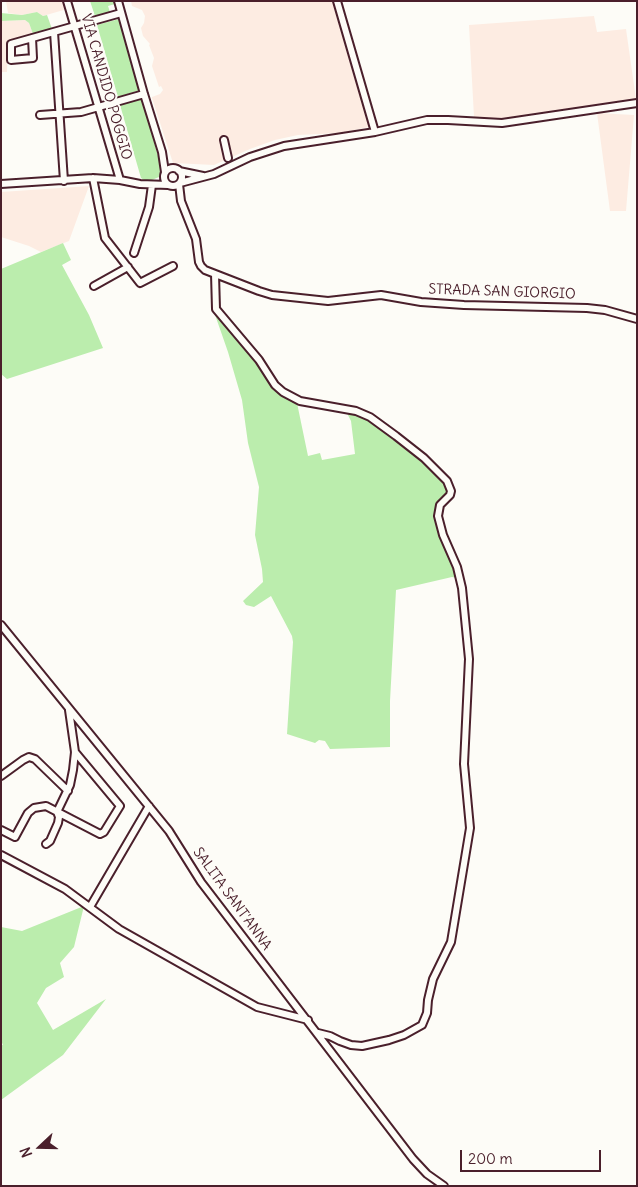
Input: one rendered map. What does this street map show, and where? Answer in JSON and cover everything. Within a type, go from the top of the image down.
[{"type":"street","name":"VIA CANDIDO POGGIO","points":[[68,1],[120,180]]},
{"type":"street","points":[[118,1],[162,152],[164,179],[169,185]]},
{"type":"street","points":[[337,1],[375,132]]},
{"type":"street","points":[[32,38],[33,58],[11,60],[11,44],[32,38],[54,32],[121,13]]},
{"type":"street","points":[[54,32],[64,181]]},
{"type":"street","points":[[40,115],[81,112],[144,94]]},
{"type":"street","points":[[1,184],[93,178],[152,185],[179,184],[207,176],[250,157],[284,146],[375,132],[426,120],[502,123],[637,103]]},
{"type":"street","points":[[224,140],[228,158]]},
{"type":"street","points":[[162,152],[182,178],[179,184]]},
{"type":"street","points":[[134,253],[150,207],[152,185],[165,174],[176,170],[192,175],[207,176]]},
{"type":"street","points":[[93,178],[105,238],[140,283],[174,266]]},
{"type":"street","name":"STRADA SAN GIORGIO","points":[[179,184],[181,201],[196,239],[199,262],[205,270],[259,291],[328,301],[381,295],[421,302],[464,305],[588,308],[605,310],[637,319]]},
{"type":"street","name":"STRADA SAN GIORGIO","points":[[169,185],[181,201]]},
{"type":"street","points":[[94,286],[128,267]]},
{"type":"street","points":[[215,274],[216,309],[259,360],[275,386],[282,392],[300,401],[356,411],[370,417],[424,458],[447,481],[451,491],[450,495],[440,504],[438,516],[443,534],[457,567],[462,588],[469,659],[464,764],[470,828],[451,942],[433,979],[426,1019],[422,1025],[404,1035],[362,1046],[346,1043],[318,1033]]},
{"type":"street","name":"SALITA SANT'ANNA","points":[[1,625],[176,841],[201,882],[318,1033],[412,1159],[427,1174],[444,1186]]},
{"type":"street","points":[[46,844],[58,823],[57,812],[68,791],[72,778],[75,752],[69,709]]},
{"type":"street","points":[[1,830],[15,837],[28,813],[34,808],[46,806],[100,834],[104,832],[120,806],[75,752]]},
{"type":"street","points":[[1,776],[29,757],[35,759],[68,791]]},
{"type":"street","points":[[90,907],[149,806]]},
{"type":"street","points":[[1,855],[65,889],[119,929],[258,1007],[308,1020]]},
{"type":"shaded area","points":[[6,1],[65,1],[67,9],[43,16],[37,12],[22,15],[8,13]]},
{"type":"shaded area","points":[[131,1],[332,1],[369,127],[340,133],[298,135],[275,140],[214,165],[173,163],[152,98],[163,90],[161,86],[159,87],[152,66],[154,58],[150,44],[143,36],[141,28],[145,16],[142,10],[132,6]]},
{"type":"shaded area","points":[[594,16],[597,32],[626,29],[636,99],[499,120],[474,117],[469,25]]},
{"type":"shaded area","points":[[25,20],[29,23],[33,34],[8,42],[7,72],[1,72],[1,21]]},
{"type":"shaded area","points":[[597,113],[634,115],[626,211],[610,211]]},
{"type":"shaded area","points":[[89,186],[69,241],[41,252],[1,237],[1,192]]},
{"type":"green space","points":[[90,1],[114,1],[115,4],[108,6],[110,12],[95,16]]},
{"type":"green space","points":[[37,12],[43,16],[47,15],[52,29],[33,34],[29,23],[25,20],[1,21],[1,13],[22,15]]},
{"type":"green space","points":[[119,19],[140,90],[118,97],[97,25]]},
{"type":"green space","points":[[142,98],[162,171],[159,177],[147,182],[141,178],[120,105]]},
{"type":"green space","points":[[63,243],[71,260],[62,265],[89,315],[103,348],[7,379],[1,374],[1,269]]},
{"type":"green space","points":[[213,309],[257,362],[273,387],[297,403],[308,456],[320,453],[322,460],[355,454],[351,421],[346,411],[381,427],[423,461],[445,483],[449,492],[438,504],[441,536],[457,578],[452,577],[396,590],[390,701],[390,747],[330,749],[325,741],[319,740],[315,743],[287,734],[292,636],[271,596],[254,607],[246,605],[243,601],[263,582],[255,535],[259,487],[248,443],[242,400]]},
{"type":"green space","points":[[84,906],[74,947],[60,963],[64,977],[46,988],[37,1003],[53,1030],[106,999],[63,1055],[1,1100],[1,1047],[3,1044],[1,1043],[1,927],[22,931]]}]
